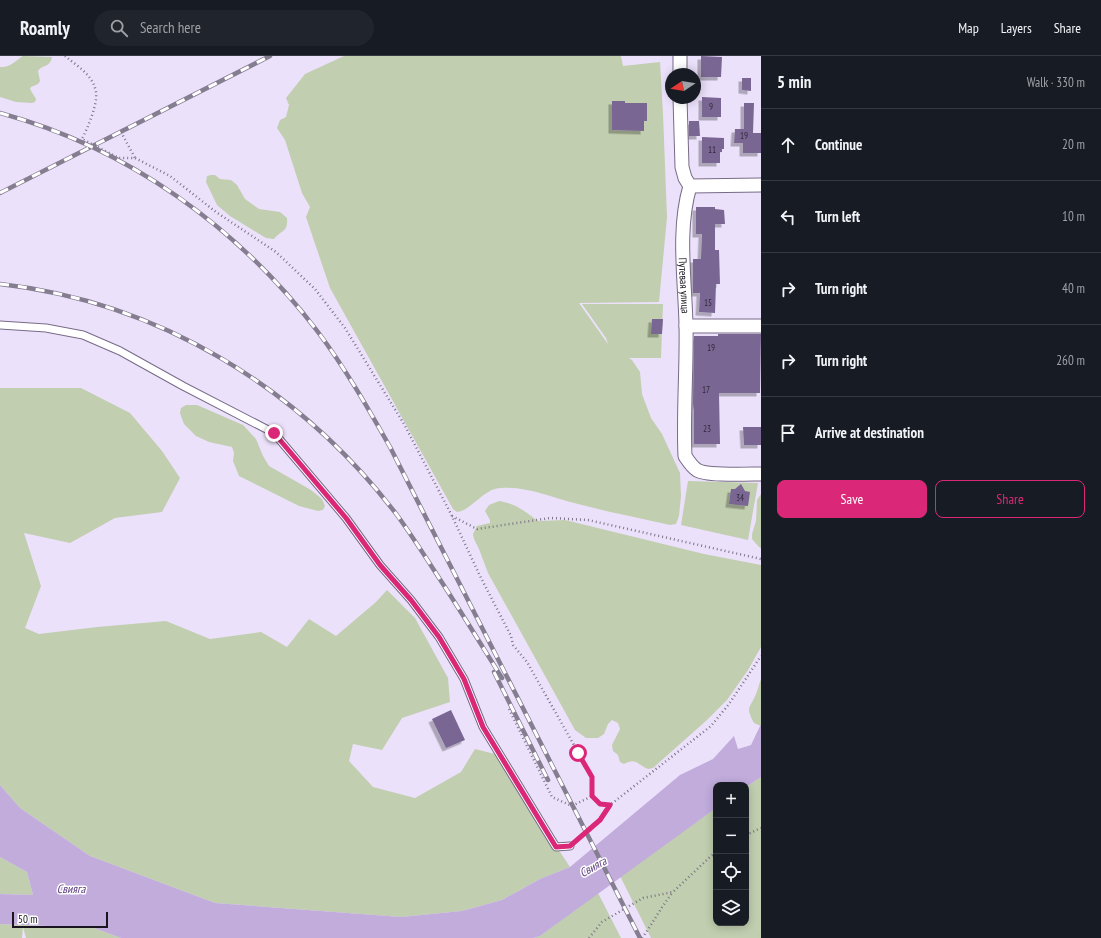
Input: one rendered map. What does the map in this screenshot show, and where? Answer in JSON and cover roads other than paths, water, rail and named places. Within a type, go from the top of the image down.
[{"type":"street","points":[[680,56],[680,68]]},
{"type":"street","points":[[680,104],[682,167],[685,178],[690,186],[761,185]]},
{"type":"street","name":"Путевая улица","points":[[690,186],[684,221],[683,255],[686,326],[686,456],[690,464],[698,471],[718,474],[761,474]]},
{"type":"street","points":[[686,326],[761,326]]},
{"type":"lane","points":[[0,325],[46,328],[83,334],[120,351],[183,386],[274,433],[346,518],[380,565],[411,600],[439,637],[464,679],[483,727],[556,847],[570,846]]},
{"type":"water","name":"Свияга","points":[[761,724],[761,777],[749,785],[749,782],[713,782],[713,810],[540,936],[533,938],[121,938],[94,928],[0,924],[0,894],[33,895],[27,872],[0,857],[0,785],[20,808],[90,856],[215,903],[401,917],[462,911],[502,900],[540,879],[570,867],[680,775],[713,759],[734,736],[738,749],[751,745]]},
{"type":"railway","points":[[0,193],[270,56]]},
{"type":"railway","points":[[0,113],[47,128],[92,147],[136,170],[177,196],[216,226],[253,258],[287,294],[318,332],[347,374],[390,447],[640,938]]},
{"type":"railway","points":[[0,284],[59,294],[115,310],[170,332],[222,359],[271,391],[316,428],[359,469],[397,515],[415,540],[502,678]]},
{"type":"railway","points":[[494,672],[548,780]]}]
